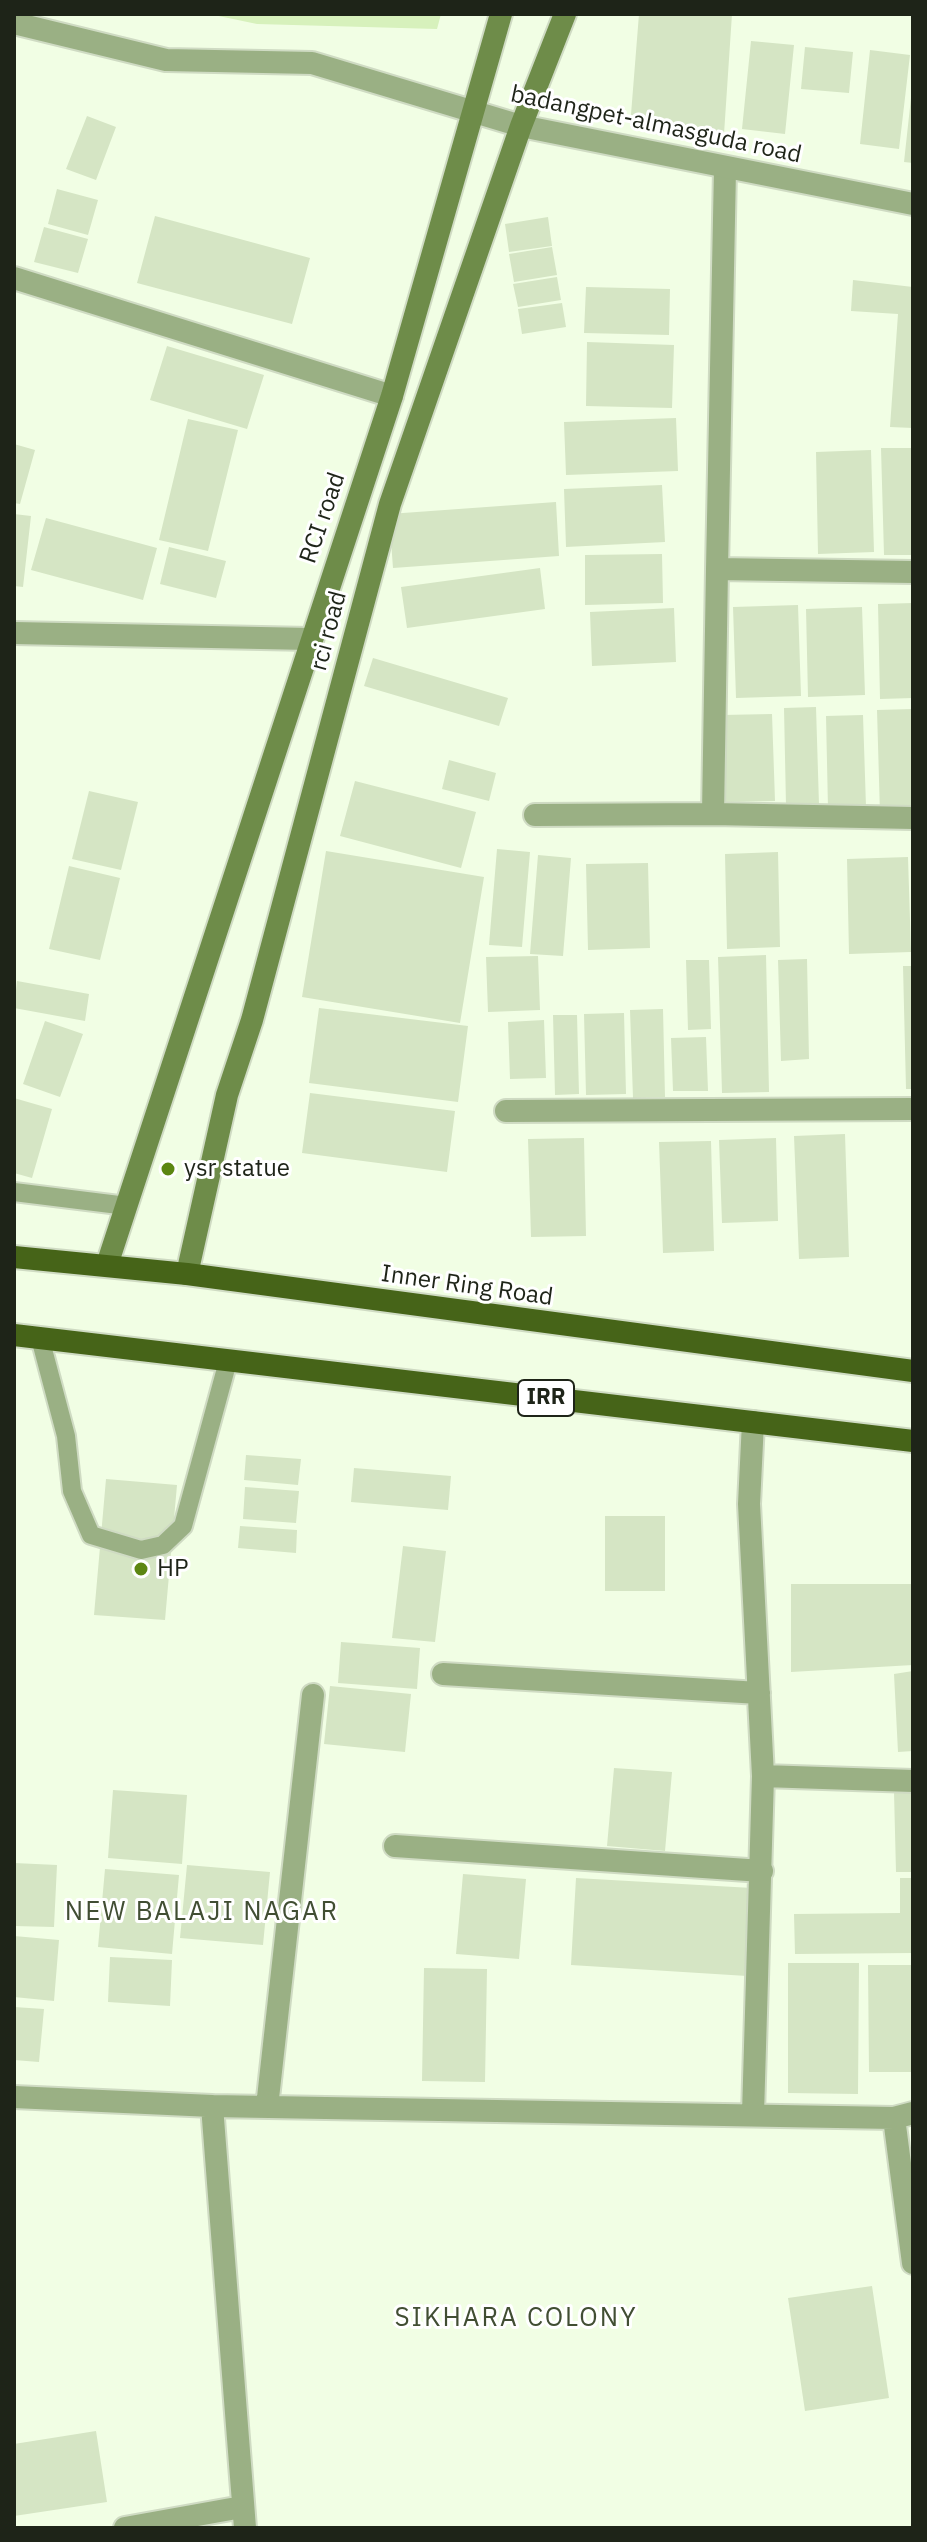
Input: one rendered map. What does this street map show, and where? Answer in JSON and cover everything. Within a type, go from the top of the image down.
[{"type":"highway","name":"Inner Ring Road","points":[[14,1257],[187,1274],[913,1371]]},
{"type":"highway","name":"IRR","points":[[14,1335],[913,1441]]},
{"type":"main road","name":"RCI road","points":[[127,1206],[392,396],[501,14]]},
{"type":"main road","name":"rci road","points":[[187,1274],[227,1095],[252,1020],[390,504],[521,126],[565,14]]},
{"type":"main road","points":[[107,1265],[127,1206]]},
{"type":"street","name":"badangpet-almasguda road","points":[[14,23],[166,60],[312,63],[521,126],[913,204]]},
{"type":"street","points":[[713,814],[725,169]]},
{"type":"street","points":[[14,278],[392,396]]},
{"type":"street","points":[[717,569],[913,572]]},
{"type":"street","points":[[14,633],[310,639]]},
{"type":"street","points":[[535,815],[713,814],[913,818]]},
{"type":"street","points":[[506,1111],[913,1109]]},
{"type":"street","points":[[753,1422],[749,1504],[763,1776],[753,2114]]},
{"type":"street","points":[[443,1674],[759,1693]]},
{"type":"street","points":[[267,2107],[313,1695]]},
{"type":"street","points":[[763,1776],[913,1781]]},
{"type":"street","points":[[395,1846],[762,1871]]},
{"type":"street","points":[[14,2097],[212,2106],[903,2115],[913,2263]]},
{"type":"street","points":[[125,2528],[244,2517],[212,2106]]},
{"type":"lane","points":[[14,1192],[127,1206]]},
{"type":"lane","points":[[40,1338],[66,1436],[72,1491],[91,1535],[141,1550],[163,1545],[183,1526],[228,1361]]},
{"type":"green space","points":[[209,14],[441,14],[437,29],[257,24]]},
{"type":"building","points":[[639,14],[732,14],[724,134],[630,127]]},
{"type":"building","points":[[751,41],[794,45],[785,134],[742,129]]},
{"type":"building","points":[[805,47],[853,52],[849,93],[801,89]]},
{"type":"building","points":[[870,50],[910,55],[899,149],[860,144]]},
{"type":"building","points":[[913,98],[913,163],[904,162]]},
{"type":"building","points":[[87,116],[116,127],[96,180],[66,169]]},
{"type":"building","points":[[57,189],[98,200],[88,235],[48,224]]},
{"type":"building","points":[[155,216],[310,258],[292,324],[137,283]]},
{"type":"building","points":[[548,217],[552,246],[509,252],[505,224]]},
{"type":"building","points":[[44,227],[88,239],[78,273],[34,262]]},
{"type":"building","points":[[552,247],[557,275],[514,282],[509,254]]},
{"type":"building","points":[[557,277],[561,300],[518,307],[513,284]]},
{"type":"building","points":[[853,280],[913,287],[913,428],[890,427],[898,314],[851,311]]},
{"type":"building","points":[[586,287],[670,289],[669,335],[584,333]]},
{"type":"building","points":[[562,303],[566,327],[522,334],[518,309]]},
{"type":"building","points":[[587,342],[674,345],[672,408],[586,406]]},
{"type":"building","points":[[167,346],[264,375],[247,429],[150,400]]},
{"type":"building","points":[[676,418],[678,471],[566,475],[564,422]]},
{"type":"building","points":[[188,419],[238,430],[208,551],[159,540]]},
{"type":"building","points":[[14,444],[35,450],[20,504],[14,503]]},
{"type":"building","points":[[881,448],[913,448],[913,555],[884,555]]},
{"type":"building","points":[[871,450],[874,552],[818,554],[816,452]]},
{"type":"building","points":[[662,485],[665,542],[566,547],[564,489]]},
{"type":"building","points":[[556,502],[559,556],[393,568],[389,514]]},
{"type":"building","points":[[14,514],[31,516],[23,587],[14,586]]},
{"type":"building","points":[[46,518],[157,548],[143,600],[31,570]]},
{"type":"building","points":[[169,547],[226,561],[216,598],[160,584]]},
{"type":"building","points":[[662,554],[663,603],[585,605],[585,555]]},
{"type":"building","points":[[540,568],[545,609],[407,628],[401,587]]},
{"type":"building","points":[[913,603],[913,698],[880,699],[878,604]]},
{"type":"building","points":[[798,605],[801,696],[736,698],[733,607]]},
{"type":"building","points":[[862,607],[865,695],[808,697],[806,609]]},
{"type":"building","points":[[674,608],[676,662],[592,666],[590,612]]},
{"type":"building","points":[[373,658],[508,698],[499,726],[364,686]]},
{"type":"building","points":[[816,707],[819,805],[786,806],[784,708]]},
{"type":"building","points":[[913,709],[913,812],[880,814],[877,710]]},
{"type":"building","points":[[772,714],[775,801],[724,802],[722,715]]},
{"type":"building","points":[[863,715],[866,807],[828,809],[826,716]]},
{"type":"building","points":[[449,760],[496,773],[489,801],[442,789]]},
{"type":"building","points":[[355,781],[476,812],[461,868],[340,836]]},
{"type":"building","points":[[89,791],[138,802],[121,870],[72,859]]},
{"type":"building","points":[[497,849],[530,852],[522,947],[489,945]]},
{"type":"building","points":[[326,851],[484,877],[460,1023],[302,997]]},
{"type":"building","points":[[778,852],[780,947],[727,949],[725,854]]},
{"type":"building","points":[[538,855],[571,858],[563,956],[530,954]]},
{"type":"building","points":[[908,857],[911,952],[849,954],[847,859]]},
{"type":"building","points":[[648,863],[650,948],[588,950],[586,864]]},
{"type":"building","points":[[69,866],[120,878],[100,960],[49,949]]},
{"type":"building","points":[[766,955],[769,1092],[722,1093],[718,957]]},
{"type":"building","points":[[538,956],[540,1010],[488,1012],[486,957]]},
{"type":"building","points":[[807,959],[809,1059],[781,1061],[778,960]]},
{"type":"building","points":[[686,960],[709,960],[711,1029],[688,1030]]},
{"type":"building","points":[[903,966],[913,966],[913,1089],[906,1089]]},
{"type":"building","points":[[17,981],[89,994],[85,1021],[14,1008]]},
{"type":"building","points":[[319,1008],[468,1026],[458,1102],[309,1083]]},
{"type":"building","points":[[663,1009],[665,1097],[633,1098],[630,1010]]},
{"type":"building","points":[[624,1013],[626,1094],[586,1095],[584,1014]]},
{"type":"building","points":[[553,1015],[577,1015],[579,1094],[555,1095]]},
{"type":"building","points":[[544,1020],[546,1078],[510,1079],[508,1022]]},
{"type":"building","points":[[45,1021],[83,1034],[60,1097],[23,1084]]},
{"type":"building","points":[[706,1037],[708,1091],[673,1091],[671,1038]]},
{"type":"building","points":[[310,1093],[455,1111],[447,1172],[302,1153]]},
{"type":"building","points":[[14,1098],[52,1109],[32,1178],[14,1173]]},
{"type":"building","points":[[845,1134],[849,1257],[799,1259],[794,1136]]},
{"type":"building","points":[[584,1138],[586,1236],[531,1237],[528,1139]]},
{"type":"building","points":[[776,1138],[778,1221],[722,1223],[719,1140]]},
{"type":"building","points":[[711,1141],[714,1251],[663,1253],[659,1142]]},
{"type":"building","points":[[246,1455],[301,1459],[298,1485],[244,1480]]},
{"type":"building","points":[[354,1468],[451,1476],[448,1510],[351,1502]]},
{"type":"building","points":[[106,1479],[177,1485],[165,1620],[94,1615]]},
{"type":"building","points":[[245,1487],[299,1491],[296,1523],[243,1519]]},
{"type":"building","points":[[605,1516],[665,1516],[665,1591],[605,1591]]},
{"type":"building","points":[[240,1526],[297,1530],[296,1553],[238,1548]]},
{"type":"building","points":[[403,1546],[446,1551],[435,1642],[392,1638]]},
{"type":"building","points":[[791,1584],[913,1584],[913,1665],[791,1672]]},
{"type":"building","points":[[341,1642],[420,1648],[417,1689],[338,1683]]},
{"type":"building","points":[[913,1671],[913,1751],[898,1752],[894,1674]]},
{"type":"building","points":[[330,1686],[411,1694],[405,1752],[324,1744]]},
{"type":"building","points":[[614,1768],[672,1772],[665,1851],[607,1846]]},
{"type":"building","points":[[113,1790],[187,1795],[182,1864],[108,1858]]},
{"type":"building","points":[[913,1791],[913,1872],[896,1872],[894,1792]]},
{"type":"building","points":[[14,1863],[57,1865],[54,1927],[14,1926]]},
{"type":"building","points":[[187,1865],[270,1872],[263,1945],[180,1938]]},
{"type":"building","points":[[105,1869],[179,1875],[172,1954],[98,1947]]},
{"type":"building","points":[[463,1874],[526,1879],[519,1959],[456,1954]]},
{"type":"building","points":[[576,1878],[752,1888],[747,1976],[571,1965]]},
{"type":"building","points":[[900,1878],[913,1878],[913,1953],[795,1954],[794,1914],[900,1913]]},
{"type":"building","points":[[14,1936],[59,1940],[54,2001],[14,1997]]},
{"type":"building","points":[[110,1957],[172,1960],[170,2006],[108,2002]]},
{"type":"building","points":[[788,1963],[859,1963],[858,2094],[788,2093]]},
{"type":"building","points":[[868,1965],[913,1965],[913,2072],[869,2072]]},
{"type":"building","points":[[424,1968],[487,1969],[485,2082],[422,2081]]},
{"type":"building","points":[[14,2007],[44,2009],[39,2062],[14,2060]]},
{"type":"building","points":[[872,2286],[889,2398],[805,2411],[788,2298]]},
{"type":"building","points":[[96,2431],[107,2502],[14,2516],[14,2444]]},
{"type":"place","name":"ysr statue","points":[[168,1169]]},
{"type":"place","name":"HP","points":[[141,1569]]},
{"type":"district","name":"NEW BALAJI NAGAR","points":[[202,1912]]},
{"type":"district","name":"SIKHARA COLONY","points":[[516,2318]]}]
